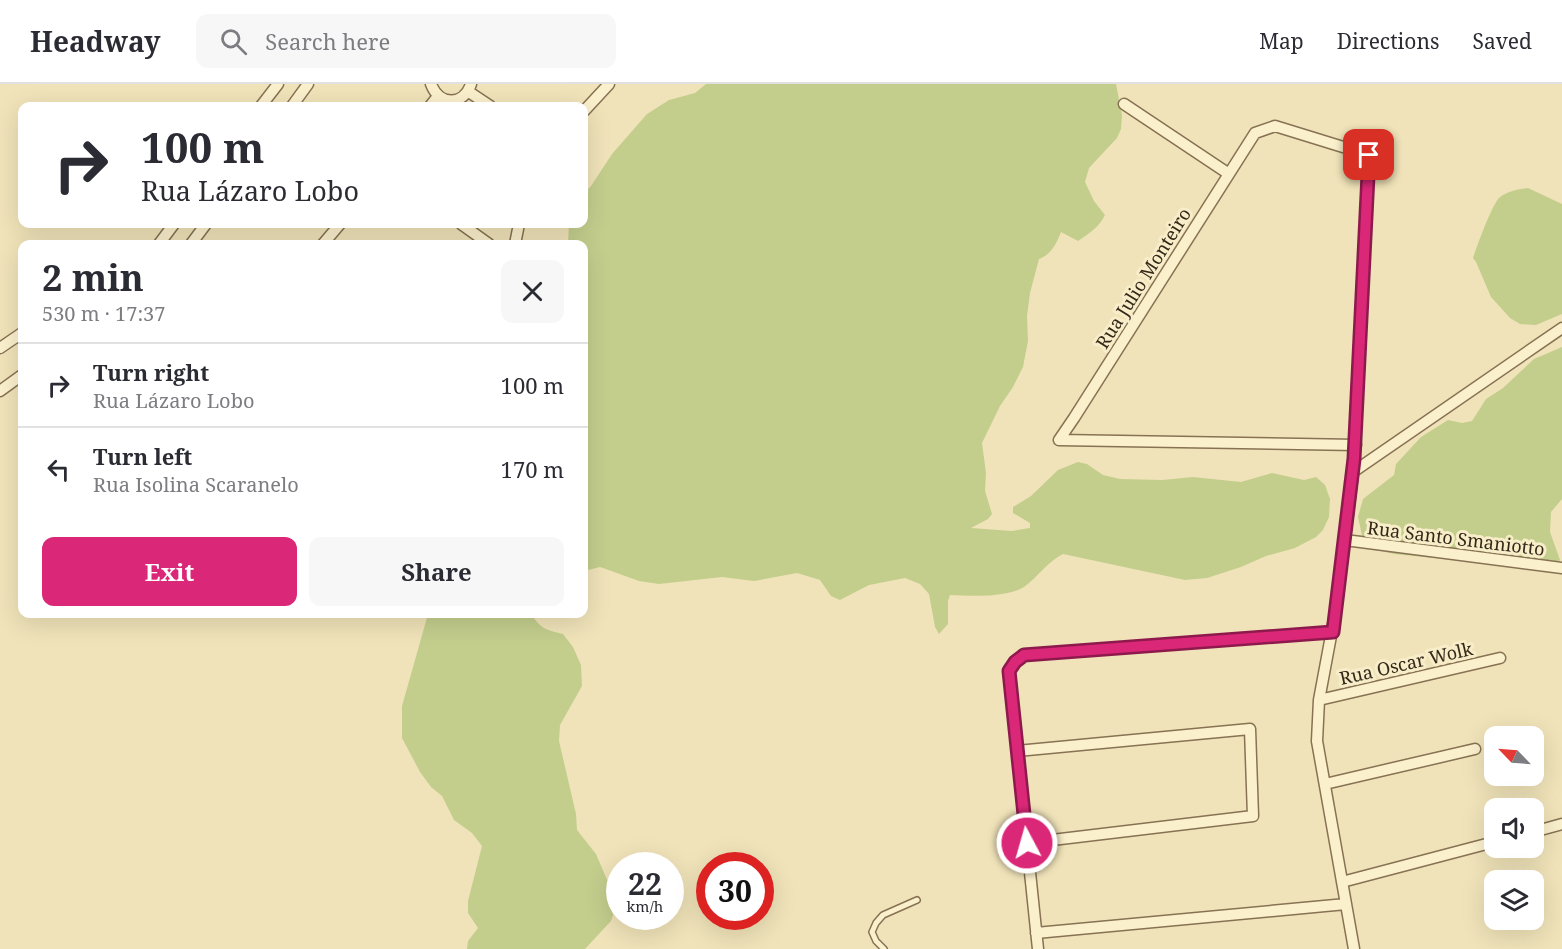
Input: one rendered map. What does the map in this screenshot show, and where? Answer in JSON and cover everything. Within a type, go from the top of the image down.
[{"type":"street","points":[[264,102],[278,84]]},
{"type":"street","points":[[295,102],[308,84]]},
{"type":"street","points":[[431,84],[438,96],[448,101],[460,99],[470,88],[486,102]]},
{"type":"street","points":[[588,107],[609,84]]},
{"type":"street","points":[[433,102],[438,96]]},
{"type":"street","points":[[1124,104],[1229,174]]},
{"type":"street","name":"Rua Julio Monteiro","points":[[1275,126],[1369,155],[1356,445],[1059,440],[1255,133],[1275,126]]},
{"type":"street","points":[[193,240],[203,228]]},
{"type":"street","points":[[326,240],[337,228]]},
{"type":"street","points":[[467,228],[483,240]]},
{"type":"street","points":[[1353,472],[1562,328]]},
{"type":"street","points":[[0,348],[18,336]]},
{"type":"street","points":[[0,391],[18,378]]},
{"type":"street","points":[[1354,949],[1317,741],[1319,700],[1333,632],[1356,445]]},
{"type":"street","name":"Rua Santo Smaniotto","points":[[1345,540],[1562,568]]},
{"type":"street","points":[[1038,949],[1009,671],[1015,662],[1024,655],[1333,632]]},
{"type":"street","name":"Rua Oscar Wolk","points":[[1319,700],[1500,657]]},
{"type":"street","points":[[1017,751],[1250,729],[1253,816],[1027,843]]},
{"type":"street","points":[[1325,784],[1475,749]]},
{"type":"street","points":[[1544,829],[1562,824]]},
{"type":"street","points":[[1342,882],[1484,845]]},
{"type":"street","points":[[1036,933],[1346,904]]},
{"type":"lane","points":[[884,949],[876,941],[872,932],[876,923],[883,915],[917,900]]},
{"type":"green space","points":[[706,84],[1116,84],[1122,115],[1121,129],[1117,138],[1089,168],[1085,182],[1094,201],[1105,215],[1094,229],[1078,241],[1061,232],[1050,251],[1039,259],[1030,293],[1027,316],[1028,341],[1023,367],[982,443],[986,473],[985,491],[992,514],[988,519],[971,528],[1012,531],[1030,528],[1030,523],[1013,513],[1013,507],[1031,496],[1058,470],[1078,462],[1087,464],[1103,475],[1120,479],[1162,480],[1193,477],[1241,482],[1272,473],[1304,480],[1316,477],[1325,485],[1330,499],[1329,517],[1323,530],[1316,537],[1295,548],[1207,578],[1185,580],[1063,554],[1017,591],[988,595],[950,595],[948,624],[939,634],[935,627],[929,594],[920,584],[905,578],[869,585],[840,600],[831,596],[820,580],[797,573],[754,581],[722,577],[659,584],[639,581],[600,567],[588,570],[588,240],[568,240],[569,228],[588,228],[588,189],[612,154],[647,114],[669,100],[695,93]]},
{"type":"green space","points":[[1528,188],[1562,204],[1562,314],[1536,325],[1520,324],[1510,318],[1491,297],[1473,258],[1485,226],[1500,197],[1506,193]]},
{"type":"green space","points":[[1562,347],[1562,499],[1551,512],[1550,532],[1560,560],[1554,567],[1505,565],[1394,554],[1376,550],[1363,540],[1358,517],[1363,499],[1394,475],[1396,464],[1421,437],[1448,420],[1462,423],[1472,421],[1486,399],[1503,388],[1534,359]]},
{"type":"green space","points":[[427,618],[534,618],[544,628],[563,634],[573,647],[581,665],[582,686],[560,725],[559,741],[576,814],[577,830],[596,854],[606,877],[606,926],[585,949],[467,949],[468,941],[478,928],[468,913],[468,901],[482,846],[472,833],[454,820],[442,796],[431,787],[420,772],[402,738],[402,706]]},
{"type":"route","points":[[1027,843],[1009,671],[1024,655],[1333,632],[1354,459],[1369,155]]}]
